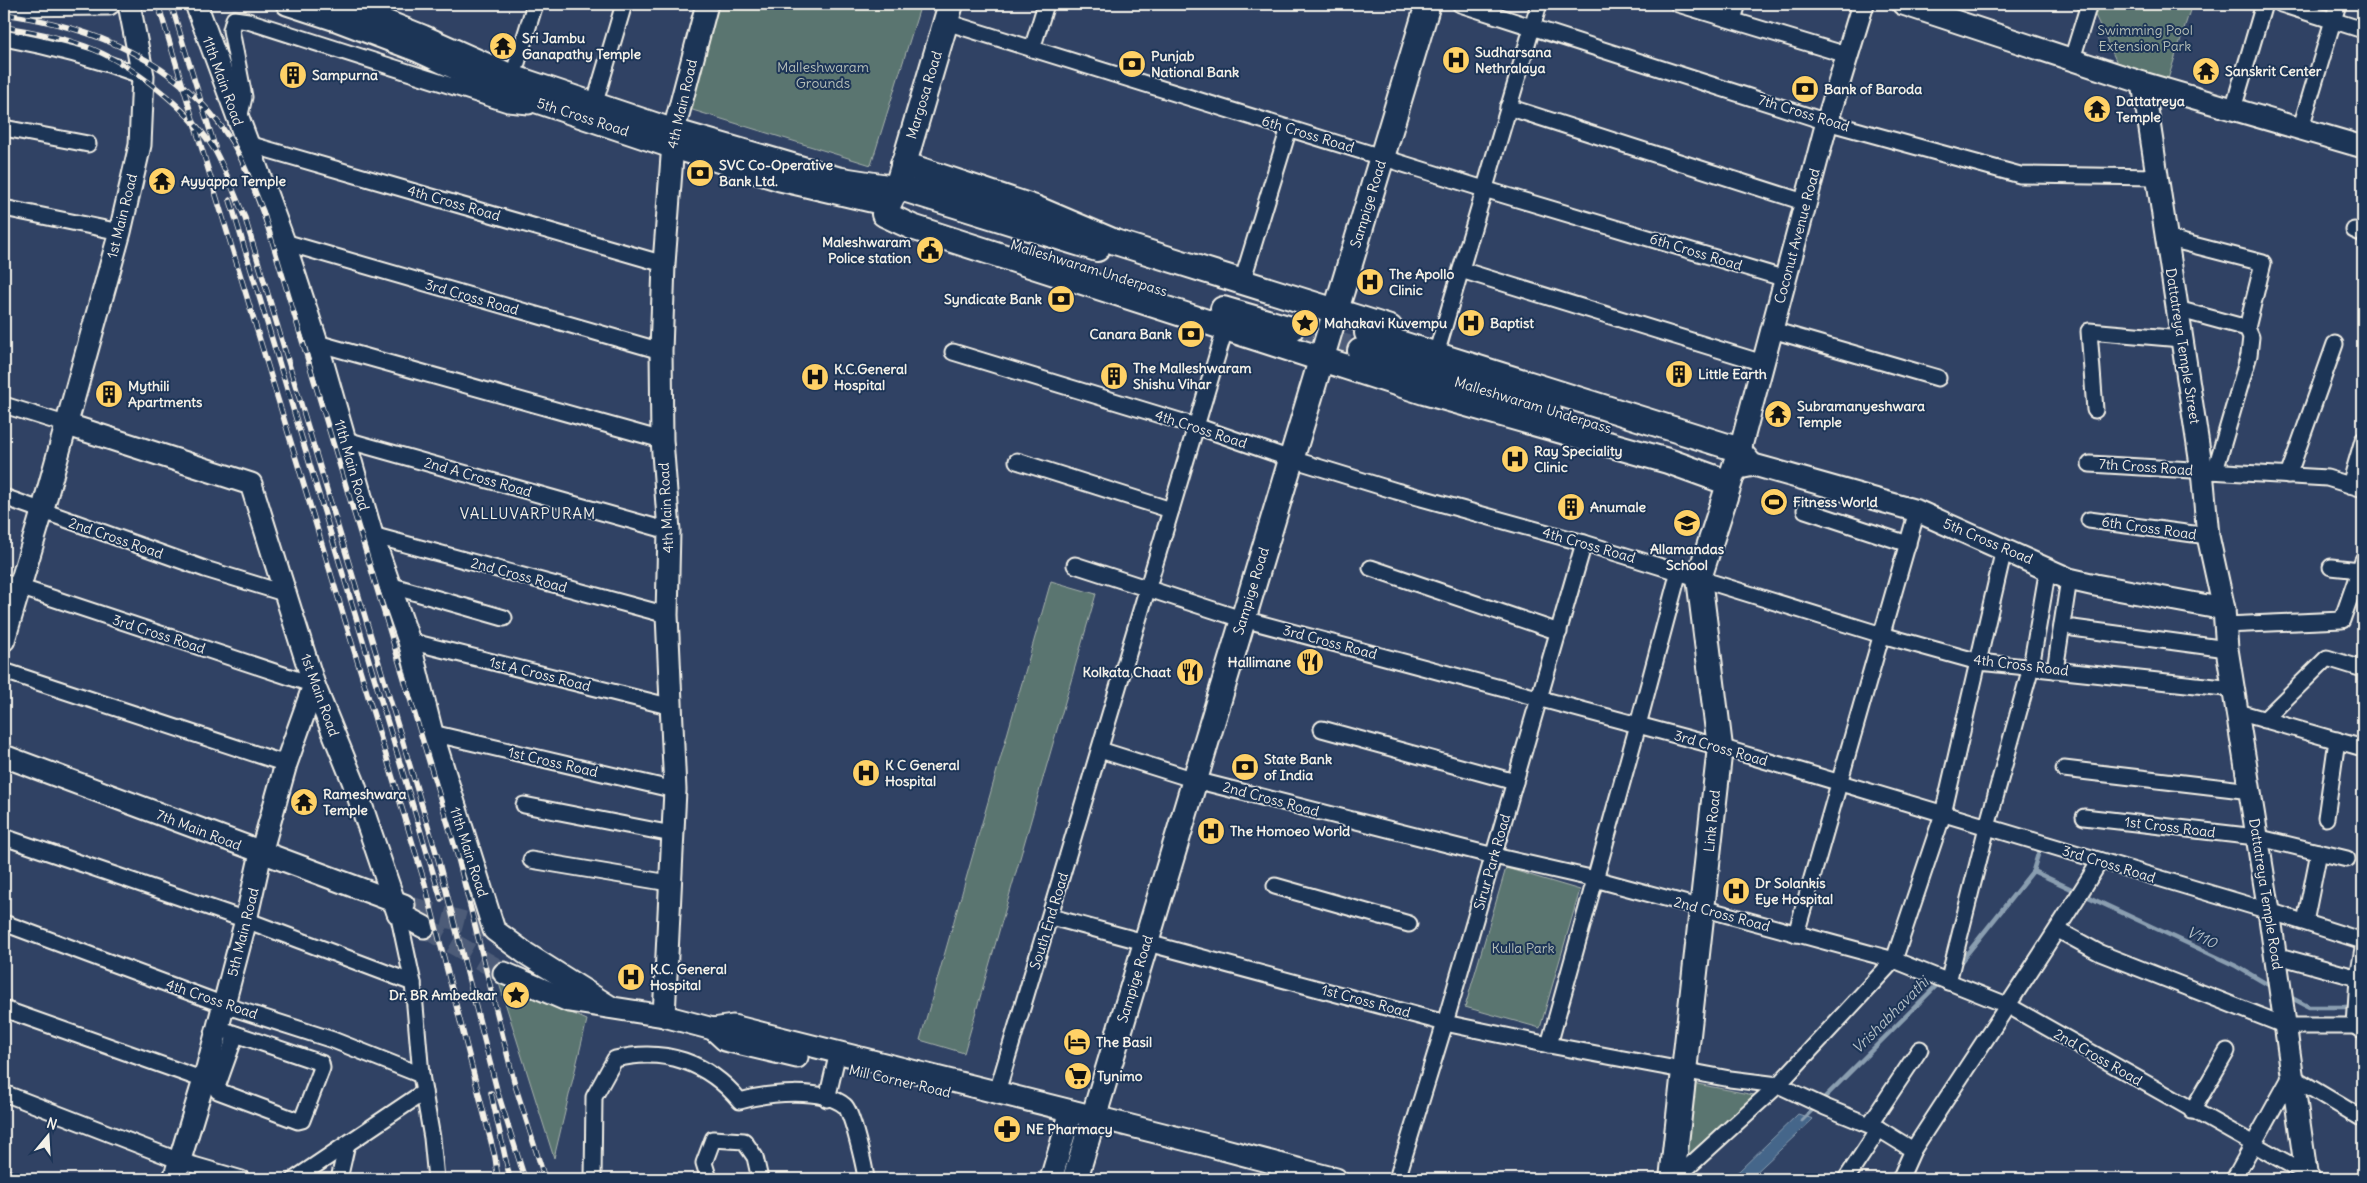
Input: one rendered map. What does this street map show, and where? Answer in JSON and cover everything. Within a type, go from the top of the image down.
[{"type":"main road","points":[[4,5],[110,4]]},
{"type":"main road","name":"1st Main Road","points":[[4,640],[12,584],[42,512],[120,232],[140,145],[143,76],[129,4]]},
{"type":"main road","name":"11th Main Road","points":[[196,4],[245,143],[284,242],[317,343],[372,535],[409,641],[432,733],[494,930]]},
{"type":"main road","name":"5th Cross Road","points":[[287,4],[418,51],[504,91],[555,108],[672,139],[839,178],[877,182],[889,202]]},
{"type":"main road","name":"5th Cross Road","points":[[343,4],[423,36],[513,76],[595,102],[672,139]]},
{"type":"main road","name":"4th Main Road","points":[[664,1016],[675,790],[667,615],[669,531],[662,440],[661,351],[664,264],[672,139],[708,4]]},
{"type":"main road","name":"Sampige Road","points":[[1075,1179],[1428,4]]},
{"type":"main road","name":"Coconut Avenue Road","points":[[1740,460],[1763,363],[1827,122],[1862,4]]},
{"type":"main road","points":[[1903,4],[2143,83],[2300,127],[2363,147]]},
{"type":"main road","name":"Margosa Road","points":[[889,202],[903,164],[948,13]]},
{"type":"main road","name":"Dattatreya Temple Street","points":[[2143,83],[2181,339],[2208,471],[2208,536],[2224,617]]},
{"type":"main road","points":[[903,164],[1035,208],[1115,242],[1676,417],[1740,460]]},
{"type":"main road","points":[[889,202],[912,227],[1226,326],[1424,392],[1668,461],[1740,460]]},
{"type":"main road","name":"Malleshwaram Underpass","points":[[889,202],[1294,320]]},
{"type":"main road","name":"Malleshwaram Underpass","points":[[1698,436],[1364,342],[1740,460]]},
{"type":"main road","name":"1st Main Road","points":[[65,424],[251,484],[314,685],[402,908]]},
{"type":"main road","name":"5th Cross Road","points":[[1698,436],[1740,460],[1917,511],[2004,548],[2069,579],[2224,617]]},
{"type":"main road","name":"Link Road","points":[[1673,1179],[1720,748],[1689,574],[1740,460]]},
{"type":"main road","name":"Dattatreya Temple Road","points":[[2224,617],[2227,649],[2251,791],[2256,837],[2286,1026],[2291,1076],[2309,1177]]},
{"type":"main road","name":"5th Main Road","points":[[177,1170],[204,1080],[227,1031],[224,1005],[261,853],[286,764],[314,685]]},
{"type":"main road","name":"7th Main Road","points":[[4,756],[402,908]]},
{"type":"main road","points":[[402,908],[424,927]]},
{"type":"main road","name":"Mill Corner Road","points":[[494,930],[525,953],[609,1006]]},
{"type":"main road","name":"Mill Corner Road","points":[[504,973],[569,1001],[664,1016],[713,1028],[733,1026],[933,1089],[1069,1117]]},
{"type":"main road","name":"Mill Corner Road","points":[[836,1059],[997,1092],[1092,1124]]},
{"type":"main road","points":[[1052,1179],[1069,1117]]},
{"type":"main road","points":[[1092,1124],[1336,1179]]},
{"type":"street","points":[[513,76],[535,4]]},
{"type":"street","points":[[595,102],[624,4]]},
{"type":"street","points":[[1032,49],[1046,4]]},
{"type":"street","name":"7th Cross Road","points":[[1460,4],[1827,122],[2020,175],[2156,177]]},
{"type":"street","points":[[1439,344],[1539,4]]},
{"type":"street","points":[[1678,4],[1733,19],[1847,55]]},
{"type":"street","points":[[1733,19],[1738,4]]},
{"type":"street","points":[[2072,59],[2089,4]]},
{"type":"street","points":[[2233,109],[2264,4]]},
{"type":"street","points":[[2281,4],[2363,30]]},
{"type":"street","points":[[2300,127],[2338,4]]},
{"type":"street","name":"6th Cross Road","points":[[948,13],[1032,49],[1484,189],[1786,279]]},
{"type":"street","points":[[238,123],[244,97],[231,30],[234,20],[248,21],[508,104],[555,108]]},
{"type":"street","points":[[4,38],[47,46],[102,60],[143,76]]},
{"type":"street","points":[[1508,107],[1806,203]]},
{"type":"street","points":[[4,128],[88,144]]},
{"type":"street","points":[[1242,282],[1289,128]]},
{"type":"street","name":"4th Cross Road","points":[[245,143],[664,264]]},
{"type":"street","points":[[4,208],[120,232]]},
{"type":"street","points":[[2166,238],[2263,263],[2247,328],[2251,337],[2250,355],[2208,471],[2327,478],[2357,487],[2363,440]]},
{"type":"street","name":"3rd Cross Road","points":[[284,242],[661,351]]},
{"type":"street","points":[[1460,270],[1763,363]]},
{"type":"street","points":[[2177,309],[2247,328]]},
{"type":"street","name":"South End Road","points":[[997,1092],[1051,917],[1226,326]]},
{"type":"street","points":[[1772,330],[1938,378]]},
{"type":"street","points":[[2095,410],[2089,331],[2181,339]]},
{"type":"street","points":[[317,343],[662,440]]},
{"type":"street","points":[[2288,476],[2334,344]]},
{"type":"street","name":"4th Cross Road","points":[[953,352],[1196,426],[1396,491],[1584,543],[1882,635],[1979,662],[2234,689]]},
{"type":"street","points":[[4,405],[65,424]]},
{"type":"street","name":"2nd A Cross Road","points":[[346,440],[669,531]]},
{"type":"street","points":[[1017,461],[1171,510]]},
{"type":"street","name":"7th Cross Road","points":[[2090,464],[2208,471]]},
{"type":"street","name":"2nd Cross Road","points":[[4,497],[205,569],[287,594]]},
{"type":"street","points":[[1805,510],[1908,544]]},
{"type":"street","points":[[1796,934],[1917,511]]},
{"type":"street","name":"6th Cross Road","points":[[2089,520],[2208,536]]},
{"type":"street","name":"2nd Cross Road","points":[[372,535],[667,615]]},
{"type":"street","name":"Sirur Park Road","points":[[1398,1179],[1446,1023],[1584,543]]},
{"type":"street","points":[[1673,1179],[1778,1085],[1894,960],[1944,814],[2004,548]]},
{"type":"street","name":"3rd Cross Road","points":[[1075,565],[1147,590],[1243,619],[1720,748],[2269,911],[2363,941]]},
{"type":"street","points":[[2224,617],[2342,620],[2358,593],[2361,565],[2331,568]]},
{"type":"street","points":[[1371,568],[1559,632]]},
{"type":"street","points":[[1948,982],[1987,827],[2031,667],[2048,568]]},
{"type":"street","points":[[1549,1045],[1638,725],[1689,574]]},
{"type":"street","points":[[2055,670],[2069,579]]},
{"type":"street","name":"3rd Cross Road","points":[[12,584],[314,685]]},
{"type":"street","points":[[389,585],[504,618]]},
{"type":"street","points":[[2073,628],[2227,649]]},
{"type":"street","name":"1st A Cross Road","points":[[409,641],[672,706]]},
{"type":"street","points":[[2264,720],[2327,658],[2363,669]]},
{"type":"street","points":[[4,671],[286,764]]},
{"type":"street","points":[[2238,712],[2363,748]]},
{"type":"street","points":[[1322,729],[1515,782]]},
{"type":"street","name":"1st Cross Road","points":[[432,733],[675,790]]},
{"type":"street","points":[[2326,818],[2336,740]]},
{"type":"street","name":"2nd Cross Road","points":[[1100,750],[1195,780],[1494,856],[1595,879],[1894,960],[2006,1005],[2309,1177]]},
{"type":"street","points":[[2064,769],[2251,791]]},
{"type":"street","points":[[524,805],[672,834]]},
{"type":"street","name":"1st Cross Road","points":[[2084,817],[2256,837],[2347,859]]},
{"type":"street","points":[[4,837],[246,920],[413,983]]},
{"type":"street","points":[[2305,922],[2319,852]]},
{"type":"street","points":[[531,860],[670,883]]},
{"type":"street","points":[[1900,1179],[1913,1150],[2006,1005],[2058,930],[2100,861]]},
{"type":"street","points":[[1275,886],[1409,924]]},
{"type":"street","points":[[402,908],[413,983],[421,1075],[432,1138],[436,1179]]},
{"type":"street","name":"1st Cross Road","points":[[1051,917],[1446,1023],[1549,1045],[1730,1079],[1778,1085],[1818,1104],[1874,1126],[1913,1150]]},
{"type":"street","name":"4th Cross Road","points":[[4,923],[224,1005],[333,1040],[421,1075]]},
{"type":"street","points":[[2058,930],[2100,953],[2286,1026],[2359,1029],[2358,978],[2363,948]]},
{"type":"street","points":[[2275,954],[2358,978]]},
{"type":"street","points":[[4,1009],[204,1080]]},
{"type":"street","points":[[227,1031],[320,1063],[322,1068],[302,1120],[298,1121],[218,1091],[217,1087],[227,1031]]},
{"type":"street","points":[[1846,1179],[1874,1126],[1920,1049]]},
{"type":"street","points":[[2192,1111],[2227,1051]]},
{"type":"street","points":[[593,1179],[594,1097],[615,1059],[643,1054],[672,1056],[686,1060],[710,1072],[740,1101],[770,1094],[785,1093],[827,1098],[847,1107],[860,1149],[866,1179]]},
{"type":"street","points":[[827,1098],[836,1059]]},
{"type":"street","points":[[2234,1179],[2291,1076],[2363,1119]]},
{"type":"street","points":[[295,1179],[424,1092]]},
{"type":"street","points":[[4,1093],[177,1170],[242,1179]]},
{"type":"street","points":[[709,1179],[704,1163],[713,1139],[744,1141],[755,1157],[760,1179]]},
{"type":"street","points":[[339,1179],[344,1164],[347,1144]]},
{"type":"street","points":[[4,1178],[8,1179]]},
{"type":"green space","name":"Malleshwaram Grounds","points":[[718,4],[921,4],[871,165],[686,108]]},
{"type":"green space","name":"Swimming Pool Extension Park","points":[[2097,4],[2192,4],[2167,82],[2119,67],[2094,13]]},
{"type":"green space","points":[[1051,581],[1096,594],[964,1053],[920,1040]]},
{"type":"green space","name":"Kulla Park","points":[[1506,868],[1580,890],[1540,1028],[1465,1007]]},
{"type":"green space","points":[[498,980],[587,1020],[554,1158]]},
{"type":"green space","points":[[1692,1083],[1754,1095],[1684,1167]]},
{"type":"water","points":[[1798,1114],[1813,1119],[1749,1179],[1725,1179],[1739,1171]]},
{"type":"waterway","name":"Vrishabhavathi","points":[[1958,965],[2033,871],[2039,851]]},
{"type":"waterway","name":"V110","points":[[2033,871],[2236,966],[2272,987]]},
{"type":"waterway","name":"Vrishabhavathi","points":[[1821,1101],[1941,981]]},
{"type":"waterway","name":"V110","points":[[2288,996],[2309,1007],[2354,1007]]},
{"type":"waterway","name":"Vrishabhavathi","points":[[1802,1120],[1816,1106]]},
{"type":"tunnel","points":[[1291,329],[1360,351]]},
{"type":"tunnel","points":[[413,908],[494,930]]},
{"type":"tunnel","points":[[424,927],[504,973]]},
{"type":"railway","points":[[158,4],[425,884],[495,1157],[498,1179]]},
{"type":"railway","points":[[171,4],[215,147]]},
{"type":"railway","points":[[4,14],[37,20],[101,38],[159,68],[186,88],[210,112],[230,139],[244,165],[263,211],[457,854],[515,1085],[545,1179]]},
{"type":"railway","points":[[4,27],[24,30],[85,46],[121,63],[157,89],[189,118],[214,149],[226,174],[245,218],[438,859],[497,1090],[525,1179]]},
{"type":"railway","points":[[230,200],[441,899]]},
{"type":"railway","points":[[491,1093],[510,1179]]},
{"type":"place","name":"Sri Jambu Ganapathy Temple","points":[[503,46]]},
{"type":"place","name":"Sudharsana Nethralaya","points":[[1456,60]]},
{"type":"place","name":"Punjab National Bank","points":[[1132,64]]},
{"type":"place","name":"Sanskrit Center","points":[[2206,71]]},
{"type":"place","name":"Sampurna","points":[[293,75]]},
{"type":"place","name":"Bank of Baroda","points":[[1805,89]]},
{"type":"place","name":"Dattatreya Temple","points":[[2097,109]]},
{"type":"place","name":"SVC Co-Operative Bank Ltd.","points":[[700,173]]},
{"type":"place","name":"Ayyappa Temple","points":[[162,181]]},
{"type":"place","name":"Maleshwaram Police station","points":[[930,250]]},
{"type":"place","name":"The Apollo Clinic","points":[[1370,282]]},
{"type":"place","name":"Syndicate Bank","points":[[1061,299]]},
{"type":"place","name":"Mahakavi Kuvempu","points":[[1305,323]]},
{"type":"place","name":"Baptist","points":[[1471,323]]},
{"type":"place","name":"Canara Bank","points":[[1191,334]]},
{"type":"place","name":"Little Earth","points":[[1679,374]]},
{"type":"place","name":"The Malleshwaram Shishu Vihar","points":[[1114,376]]},
{"type":"place","name":"K.C.General Hospital","points":[[815,377]]},
{"type":"place","name":"Mythili Apartments","points":[[109,394]]},
{"type":"place","name":"Subramanyeshwara Temple","points":[[1778,414]]},
{"type":"place","name":"Ray Speciality Clinic","points":[[1515,459]]},
{"type":"place","name":"Fitness World","points":[[1774,502]]},
{"type":"place","name":"Anumale","points":[[1571,507]]},
{"type":"place","name":"Allamandas School","points":[[1687,523]]},
{"type":"place","name":"Hallimane","points":[[1310,662]]},
{"type":"place","name":"Kolkata Chaat","points":[[1190,672]]},
{"type":"place","name":"State Bank of India","points":[[1245,767]]},
{"type":"place","name":"K C General Hospital","points":[[866,773]]},
{"type":"place","name":"Rameshwara Temple","points":[[304,802]]},
{"type":"place","name":"The Homoeo World","points":[[1211,831]]},
{"type":"place","name":"Dr Solankis Eye Hospital","points":[[1736,891]]},
{"type":"place","name":"K.C. General Hospital","points":[[631,977]]},
{"type":"place","name":"Dr. BR Ambedkar","points":[[516,995]]},
{"type":"place","name":"The Basil","points":[[1077,1042]]},
{"type":"place","name":"Tynimo","points":[[1078,1076]]},
{"type":"place","name":"NE Pharmacy","points":[[1007,1129]]},
{"type":"district","name":"VALLUVARPURAM","points":[[528,513]]}]
